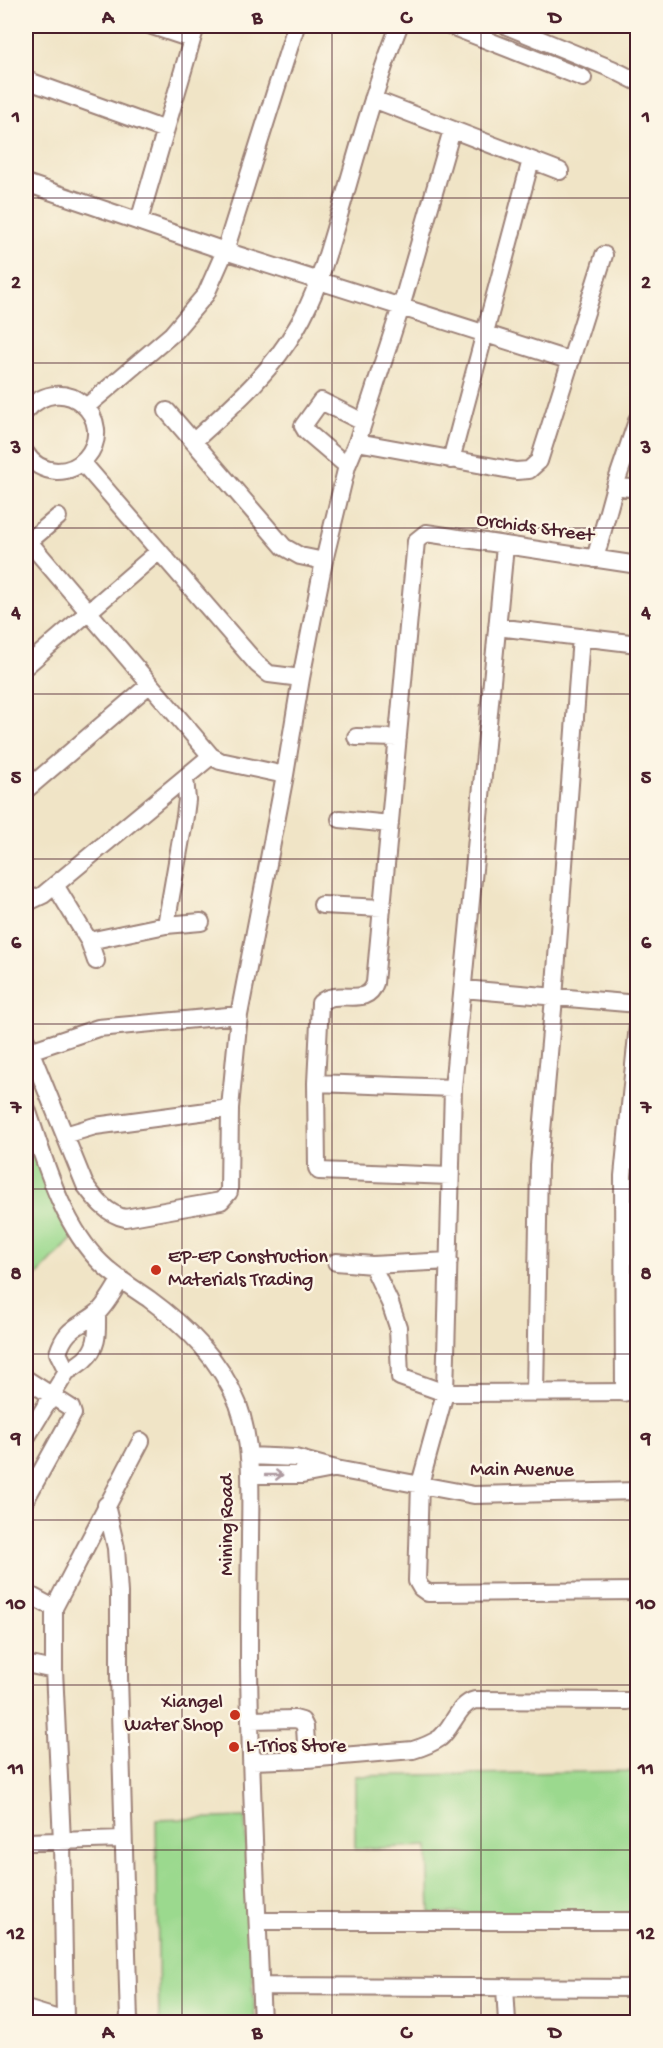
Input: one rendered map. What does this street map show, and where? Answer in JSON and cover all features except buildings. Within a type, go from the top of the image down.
[{"type":"street","points":[[139,221],[194,32],[152,26]]},
{"type":"street","points":[[86,407],[172,334],[206,294],[225,251],[296,26]]},
{"type":"street","points":[[194,441],[246,393],[276,359],[298,327],[319,281],[373,99],[399,26]]},
{"type":"street","points":[[451,26],[583,78]]},
{"type":"street","points":[[507,26],[638,82]]},
{"type":"street","points":[[26,80],[165,130]]},
{"type":"street","points":[[373,99],[560,171]]},
{"type":"street","points":[[239,1015],[98,1028],[28,1046],[85,1185],[114,1215],[125,1218],[221,1201],[229,1192],[230,1108],[239,1015],[324,561],[347,466],[357,442],[400,307],[452,130]]},
{"type":"street","points":[[451,460],[531,160]]},
{"type":"street","points":[[26,183],[225,251],[571,361]]},
{"type":"street","points":[[357,442],[516,471],[530,470],[539,461],[604,255]]},
{"type":"street","points":[[26,457],[38,466],[49,470],[61,471],[72,468],[90,453],[95,436],[93,417],[77,400],[66,395],[55,394],[28,402]]},
{"type":"street","points":[[347,466],[303,426],[321,401],[363,422]]},
{"type":"street","points":[[167,411],[284,547],[300,556],[324,561]]},
{"type":"street","points":[[595,559],[615,486],[638,418]]},
{"type":"street","points":[[82,462],[256,664],[269,674],[301,678]]},
{"type":"street","points":[[615,486],[638,489]]},
{"type":"street","points":[[58,517],[27,543],[211,756],[220,761],[285,775]]},
{"type":"street","name":"Orchids Street","points":[[398,738],[416,541],[426,533],[638,565]]},
{"type":"street","points":[[505,546],[453,1088],[445,1393],[420,1484],[417,1581],[428,1593],[638,1591]]},
{"type":"street","points":[[26,666],[159,551]]},
{"type":"street","points":[[496,627],[638,644]]},
{"type":"street","points":[[535,1393],[539,1165],[581,637]]},
{"type":"street","points":[[26,790],[150,684]]},
{"type":"street","points":[[356,737],[398,738],[375,983],[367,996],[329,997],[320,1003],[316,1083],[317,1168],[319,1171],[450,1176]]},
{"type":"street","points":[[26,903],[43,895],[211,756]]},
{"type":"street","points":[[166,925],[186,816],[185,778]]},
{"type":"street","points":[[340,819],[390,824]]},
{"type":"street","points":[[55,885],[88,941],[96,961]]},
{"type":"street","points":[[322,905],[382,908]]},
{"type":"street","points":[[88,941],[166,925],[201,922]]},
{"type":"street","points":[[463,989],[638,1004]]},
{"type":"street","points":[[372,1265],[390,1303],[398,1327],[400,1377],[445,1393],[631,1392],[623,1176],[638,1025]]},
{"type":"street","points":[[316,1083],[453,1088]]},
{"type":"street","name":"Mining Road","points":[[26,1106],[46,1163],[73,1226],[101,1264],[168,1313],[207,1351],[237,1403],[246,1432],[250,1475],[250,1720],[262,2022]]},
{"type":"street","points":[[65,1135],[95,1126],[230,1108]]},
{"type":"street","points":[[336,1262],[372,1265],[449,1261]]},
{"type":"street","points":[[67,1371],[58,1353],[61,1343],[80,1323],[97,1313],[121,1279]]},
{"type":"street","points":[[26,1438],[67,1371],[72,1370],[90,1354],[98,1335],[97,1313]]},
{"type":"street","points":[[26,1379],[70,1408],[73,1414],[26,1499]]},
{"type":"street","points":[[26,2009],[68,2022],[54,1670],[54,1608],[141,1441]]},
{"type":"street","name":"Main Avenue","points":[[249,1456],[295,1458],[474,1495],[638,1491]]},
{"type":"street","name":"Main Avenue","points":[[250,1475],[302,1475],[336,1468]]},
{"type":"street","points":[[106,1505],[116,1548],[119,1593],[119,1676],[129,2022]]},
{"type":"street","points":[[26,1593],[54,1608]]},
{"type":"street","points":[[26,1664],[54,1670]]},
{"type":"street","points":[[252,1761],[307,1760],[413,1750],[428,1746],[441,1737],[466,1704],[475,1700],[628,1701]]},
{"type":"street","points":[[250,1720],[295,1719],[302,1721],[305,1726],[307,1760]]},
{"type":"street","points":[[26,1842],[123,1839]]},
{"type":"street","points":[[258,1921],[638,1921]]},
{"type":"street","points":[[261,1986],[638,1988]]},
{"type":"street","points":[[505,1987],[507,2022]]},
{"type":"green space","points":[[26,1122],[73,1238],[26,1287]]},
{"type":"green space","points":[[637,1771],[637,1914],[430,1913],[428,1846],[355,1849],[355,1776]]},
{"type":"green space","points":[[245,1817],[255,2022],[159,2022],[156,1820]]},
{"type":"place","name":"EP-EP Construction Materials Trading","points":[[156,1270]]},
{"type":"place","name":"Xiangel Water Shop","points":[[235,1715]]},
{"type":"place","name":"L-Trios Store","points":[[234,1747]]}]
